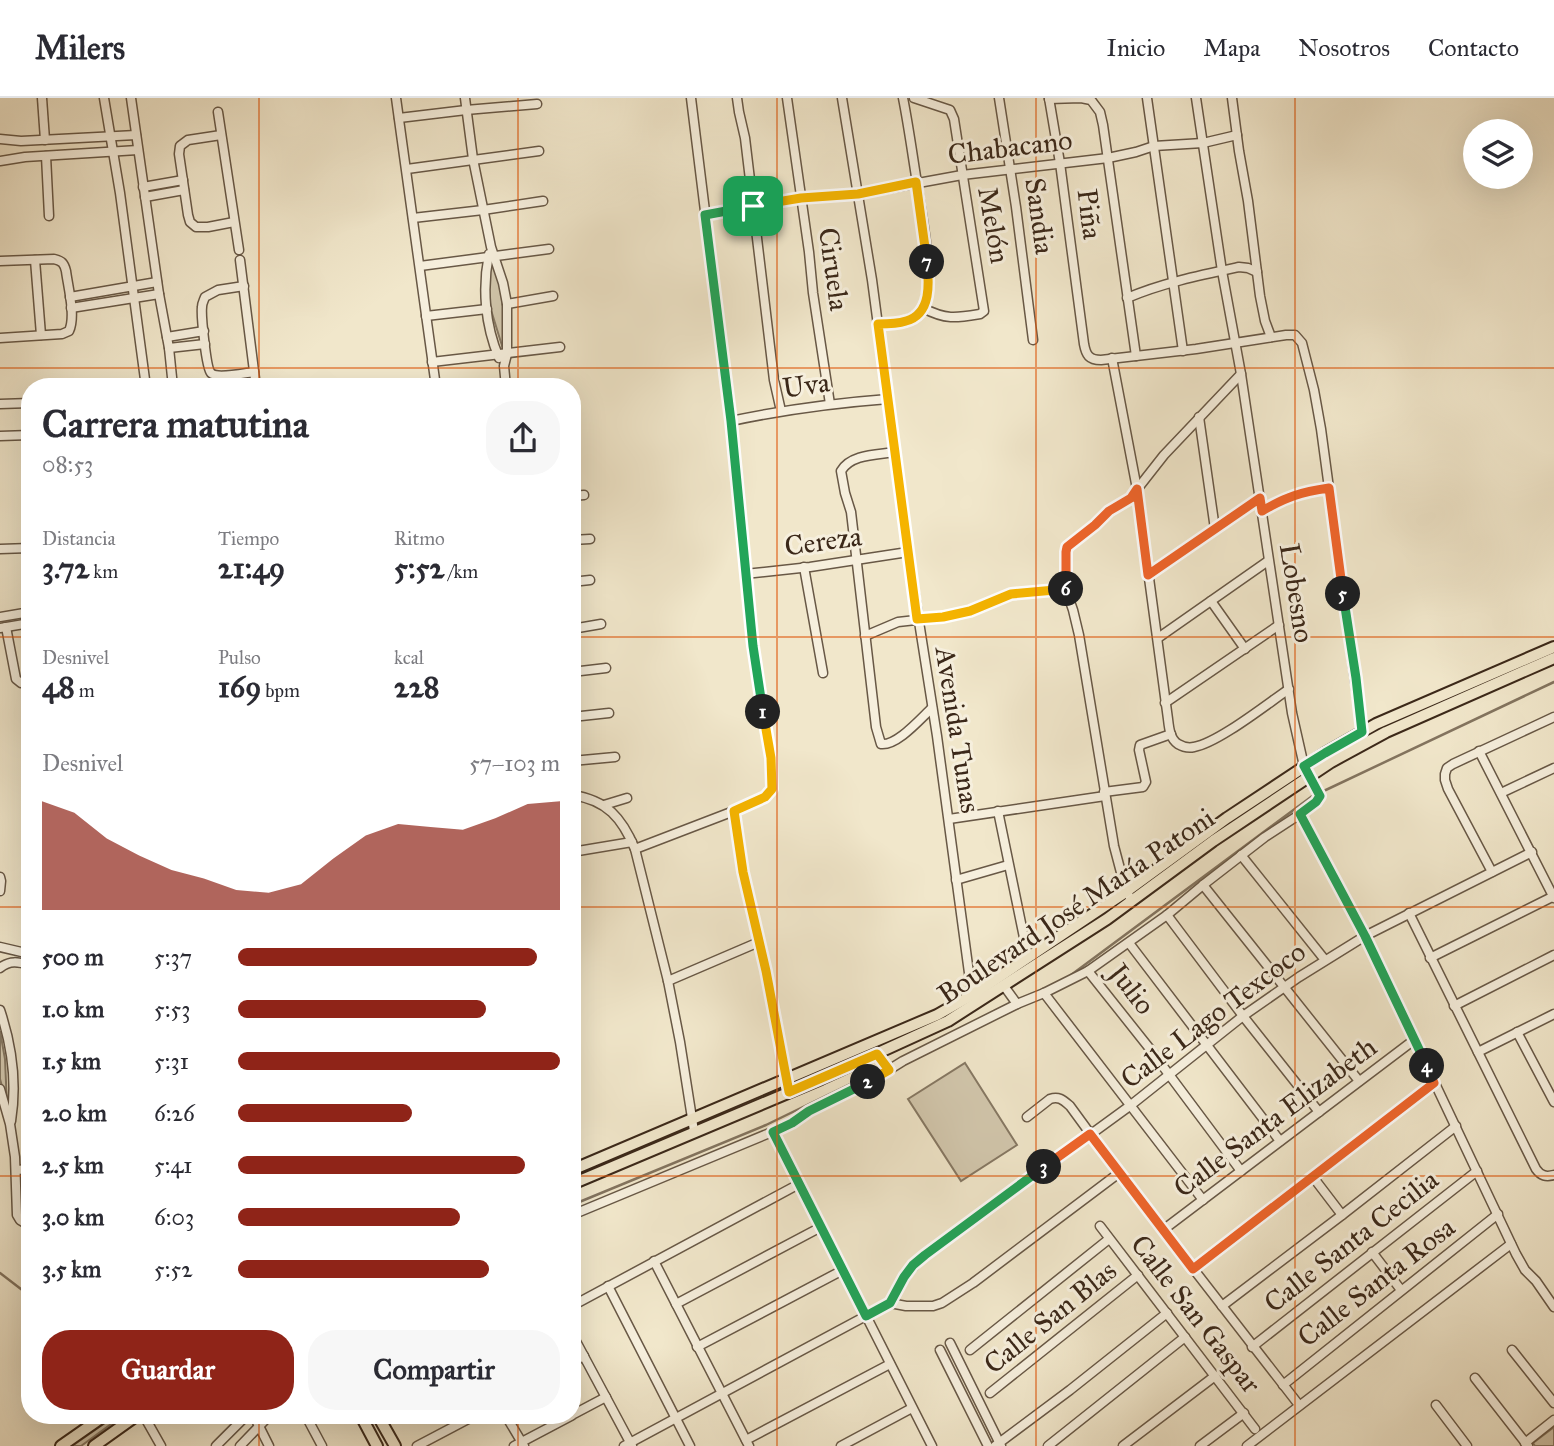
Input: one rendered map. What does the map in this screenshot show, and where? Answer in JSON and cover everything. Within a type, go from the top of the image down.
[{"type":"main road","name":"Boulevard José María Patoni","points":[[581,1166],[937,1015],[1028,957],[1093,921],[1213,841],[1307,771],[1325,753],[1362,732],[1554,647]]},
{"type":"main road","name":"Boulevard José María Patoni","points":[[1307,771],[1554,657]]},
{"type":"main road","name":"Boulevard José María Patoni","points":[[581,1180],[789,1092],[884,1064],[941,1025],[1007,990],[1093,921]]},
{"type":"main road","points":[[61,1446],[92,1424]]},
{"type":"main road","points":[[94,1446],[125,1424]]},
{"type":"main road","points":[[365,1424],[377,1446]]},
{"type":"main road","points":[[383,1424],[395,1446]]},
{"type":"street","points":[[41,98],[45,140]]},
{"type":"street","points":[[104,98],[145,378]]},
{"type":"street","points":[[131,98],[172,378]]},
{"type":"street","points":[[396,98],[435,378]]},
{"type":"street","points":[[465,98],[473,159],[491,253],[503,283],[507,304],[502,355]]},
{"type":"street","points":[[581,851],[634,846],[734,811],[765,797],[772,789],[771,758],[753,646],[731,421],[691,98]]},
{"type":"street","points":[[737,98],[745,138],[759,268],[780,411]]},
{"type":"street","name":"Ciruela","points":[[787,98],[830,404]]},
{"type":"street","name":"Avenida Tunas","points":[[842,98],[878,324],[917,619],[949,819],[972,995]]},
{"type":"street","points":[[878,324],[913,318],[923,308],[929,288],[903,98]]},
{"type":"street","name":"Melón","points":[[914,98],[950,110],[957,128],[984,307],[983,313],[980,314],[950,317],[940,316],[923,308]]},
{"type":"street","name":"Sandia","points":[[999,98],[1033,340]]},
{"type":"street","points":[[1049,98],[1091,100],[1100,112],[1136,356]]},
{"type":"street","name":"Piña","points":[[1049,98],[1086,351],[1093,360],[1112,358]]},
{"type":"street","points":[[1147,98],[1183,351]]},
{"type":"street","name":"Lobesno","points":[[1196,98],[1289,689],[1307,771],[1318,792],[1316,802],[1300,814]]},
{"type":"street","points":[[1233,98],[1257,272],[1265,321],[1271,337]]},
{"type":"street","points":[[399,118],[537,104]]},
{"type":"street","points":[[218,112],[239,250]]},
{"type":"street","points":[[0,139],[21,141],[136,135]]},
{"type":"street","points":[[221,135],[182,143],[179,154],[184,190],[188,215],[193,226],[208,227],[234,222]]},
{"type":"street","name":"Chabacano","points":[[705,215],[801,198],[858,194],[962,175],[1108,158],[1154,146],[1203,143],[1237,135]]},
{"type":"street","points":[[0,161],[138,150]]},
{"type":"street","points":[[407,169],[539,152]]},
{"type":"street","points":[[46,156],[49,216]]},
{"type":"street","points":[[144,187],[183,180]]},
{"type":"street","points":[[145,197],[184,190]]},
{"type":"street","points":[[413,218],[544,201]]},
{"type":"street","points":[[420,266],[491,253],[549,249]]},
{"type":"street","points":[[491,253],[485,273],[487,309],[491,332],[502,355],[505,378]]},
{"type":"street","points":[[35,260],[41,335]]},
{"type":"street","points":[[240,260],[255,378]]},
{"type":"street","points":[[0,261],[61,261],[70,297],[72,326],[62,334],[0,338]]},
{"type":"street","points":[[1127,298],[1173,282],[1222,271],[1243,267],[1257,272]]},
{"type":"street","points":[[70,297],[157,282]]},
{"type":"street","points":[[244,286],[218,290],[205,296],[202,307],[205,344],[209,372],[213,375],[254,372]]},
{"type":"street","points":[[71,308],[159,294]]},
{"type":"street","points":[[507,304],[553,296]]},
{"type":"street","points":[[426,316],[487,309]]},
{"type":"street","points":[[167,337],[204,331]]},
{"type":"street","points":[[1289,689],[1230,729],[1199,746],[1180,745],[1171,734],[1137,489],[1112,358],[1295,335],[1303,343],[1314,390],[1329,488],[1362,732]]},
{"type":"street","points":[[169,348],[205,344]]},
{"type":"street","points":[[432,362],[561,347]]},
{"type":"street","points":[[1129,897],[1114,846],[1084,667],[1073,610],[1066,590],[1067,547],[1109,511],[1131,498],[1164,454],[1241,374]]},
{"type":"street","name":"Uva","points":[[731,421],[780,411],[888,399]]},
{"type":"street","points":[[0,404],[21,403]]},
{"type":"street","points":[[1199,417],[1215,529]]},
{"type":"street","points":[[0,436],[21,435]]},
{"type":"street","points":[[895,452],[854,459],[841,471],[851,512],[876,727],[881,744],[888,745],[899,738],[932,708]]},
{"type":"street","points":[[1262,511],[1287,497],[1329,488]]},
{"type":"street","points":[[1148,575],[1260,498]]},
{"type":"street","points":[[581,540],[590,539]]},
{"type":"street","points":[[0,549],[21,548]]},
{"type":"street","name":"Cereza","points":[[745,574],[908,552]]},
{"type":"street","points":[[1158,638],[1269,561]]},
{"type":"street","points":[[804,567],[822,673]]},
{"type":"street","points":[[581,581],[590,580]]},
{"type":"street","points":[[865,636],[889,625],[970,611],[1011,594],[1066,590]]},
{"type":"street","points":[[1211,601],[1245,649]]},
{"type":"street","points":[[0,617],[21,614]]},
{"type":"street","points":[[21,624],[3,627],[16,679],[21,683]]},
{"type":"street","points":[[581,627],[601,624]]},
{"type":"street","points":[[1166,703],[1279,625]]},
{"type":"street","points":[[581,671],[606,668]]},
{"type":"street","points":[[581,716],[610,713]]},
{"type":"street","points":[[1492,873],[1448,789],[1445,780],[1447,768],[1554,717]]},
{"type":"street","points":[[949,819],[1143,787],[1146,782],[1140,746],[1171,734]]},
{"type":"street","points":[[1430,958],[1554,897],[1479,751]]},
{"type":"street","points":[[581,760],[615,757]]},
{"type":"street","points":[[1501,793],[1554,768]]},
{"type":"street","points":[[581,796],[604,805],[618,818],[634,846],[668,981],[694,1132]]},
{"type":"street","points":[[604,805],[627,798]]},
{"type":"street","points":[[734,811],[743,872],[789,1092]]},
{"type":"street","points":[[998,811],[1028,957]]},
{"type":"street","points":[[581,1211],[773,1132],[884,1064],[903,1061],[1088,971],[1167,915],[1265,837],[1300,814],[1365,936],[1520,1263],[1554,1307]]},
{"type":"street","name":"Calle Lago Texcoco","points":[[890,1303],[908,1271],[925,1255],[1131,1105],[1205,1045],[1284,987],[1365,936],[1532,852]]},
{"type":"street","points":[[1241,855],[1325,960]]},
{"type":"street","points":[[957,880],[1008,865]]},
{"type":"street","points":[[0,877],[0,891]]},
{"type":"street","points":[[1203,885],[1359,1081]]},
{"type":"street","points":[[1409,913],[1536,1169],[1545,1176],[1554,1175]]},
{"type":"street","points":[[1167,915],[1319,1112]]},
{"type":"street","points":[[668,981],[759,942]]},
{"type":"street","points":[[1129,943],[1280,1141]]},
{"type":"street","points":[[0,947],[21,952]]},
{"type":"street","points":[[1454,1006],[1554,955]]},
{"type":"street","points":[[0,968],[5,963],[21,964]]},
{"type":"street","name":"Julio","points":[[1088,971],[1241,1171]]},
{"type":"street","points":[[1007,990],[1017,1004]]},
{"type":"street","points":[[1044,993],[1203,1200]]},
{"type":"street","points":[[0,1010],[12,1066],[14,1096],[10,1124]]},
{"type":"street","points":[[1478,1052],[1554,1014]]},
{"type":"street","points":[[1517,1032],[1554,1102]]},
{"type":"street","name":"Calle Santa Elizabeth","points":[[1163,1230],[1414,1040]]},
{"type":"street","points":[[1193,1269],[1434,1083]]},
{"type":"street","points":[[0,1089],[10,1124],[16,1170],[17,1215],[21,1221]]},
{"type":"street","points":[[1027,1117],[1050,1099],[1058,1097],[1070,1106],[1299,1405]]},
{"type":"street","points":[[1222,1306],[1455,1126]]},
{"type":"street","points":[[773,1132],[932,1446]]},
{"type":"street","points":[[16,1170],[21,1170]]},
{"type":"street","name":"Calle Santa Cecilia","points":[[1252,1347],[1477,1171]]},
{"type":"street","points":[[581,1350],[629,1445],[890,1303],[933,1306],[942,1303],[973,1283],[1119,1173]]},
{"type":"street","points":[[1313,1177],[1342,1215]]},
{"type":"street","points":[[581,1301],[799,1184]]},
{"type":"street","name":"Calle Santa Rosa","points":[[1283,1385],[1498,1214]]},
{"type":"street","name":"Calle San Gaspar","points":[[1100,1226],[1255,1429]]},
{"type":"street","points":[[676,1304],[821,1227]]},
{"type":"street","points":[[970,1350],[1109,1239]]},
{"type":"street","points":[[1247,1446],[1511,1244]]},
{"type":"street","points":[[1372,1252],[1401,1290]]},
{"type":"street","points":[[654,1261],[748,1443],[890,1363]]},
{"type":"street","points":[[697,1347],[843,1270]]},
{"type":"street","name":"Calle San Blas","points":[[990,1393],[1138,1275]]},
{"type":"street","points":[[608,1286],[690,1446]]},
{"type":"street","points":[[950,1343],[999,1445],[1167,1313]]},
{"type":"street","points":[[1048,1446],[1185,1338]]},
{"type":"street","points":[[940,1350],[988,1446]]},
{"type":"street","points":[[1512,1350],[1554,1403]]},
{"type":"street","points":[[1123,1446],[1215,1376]]},
{"type":"street","points":[[1475,1378],[1526,1444],[1554,1420]]},
{"type":"street","points":[[581,1410],[606,1397]]},
{"type":"street","points":[[1436,1405],[1467,1446]]},
{"type":"street","points":[[841,1446],[912,1408]]},
{"type":"street","points":[[1200,1446],[1244,1413]]},
{"type":"street","points":[[147,1424],[156,1444]]},
{"type":"street","points":[[216,1446],[238,1424]]},
{"type":"street","points":[[258,1424],[269,1446]]},
{"type":"street","points":[[240,1446],[262,1424]]},
{"type":"street","points":[[310,1424],[322,1446]]},
{"type":"street","points":[[418,1446],[459,1424]]},
{"type":"street","points":[[510,1424],[520,1445],[556,1424]]},
{"type":"shaded area","points":[[491,261],[501,288],[504,309],[503,349],[491,310],[488,289]]},
{"type":"shaded area","points":[[0,1031],[5,1059],[7,1105],[0,1079]]},
{"type":"shaded area","points":[[965,1063],[1017,1145],[961,1181],[908,1099]]},
{"type":"shaded area","points":[[104,1424],[111,1424],[81,1446],[72,1446]]},
{"type":"shaded area","points":[[1554,1427],[1554,1446],[1535,1446],[1533,1443]]},
{"type":"waterway","points":[[1071,975],[1311,797],[1554,682]]},
{"type":"waterway","points":[[581,1201],[766,1125],[883,1068]]},
{"type":"waterway","points":[[0,1273],[21,1289]]},
{"type":"route","points":[[916,182],[927,260],[927,296],[923,308],[913,318],[878,324],[917,619],[970,611],[1011,594],[1066,590],[1067,547],[1109,511],[1131,498],[1137,489],[1148,575],[1260,498],[1262,511],[1287,497],[1329,488],[1362,732],[1304,766],[1320,796],[1300,814],[1365,936],[1434,1083],[1193,1269],[1090,1134],[925,1255],[904,1277],[890,1303],[866,1316],[773,1132],[889,1070],[877,1054],[789,1092],[738,842],[734,811],[770,793],[773,779],[753,646],[731,421],[705,215],[753,206],[801,198],[858,194],[916,182]]}]
